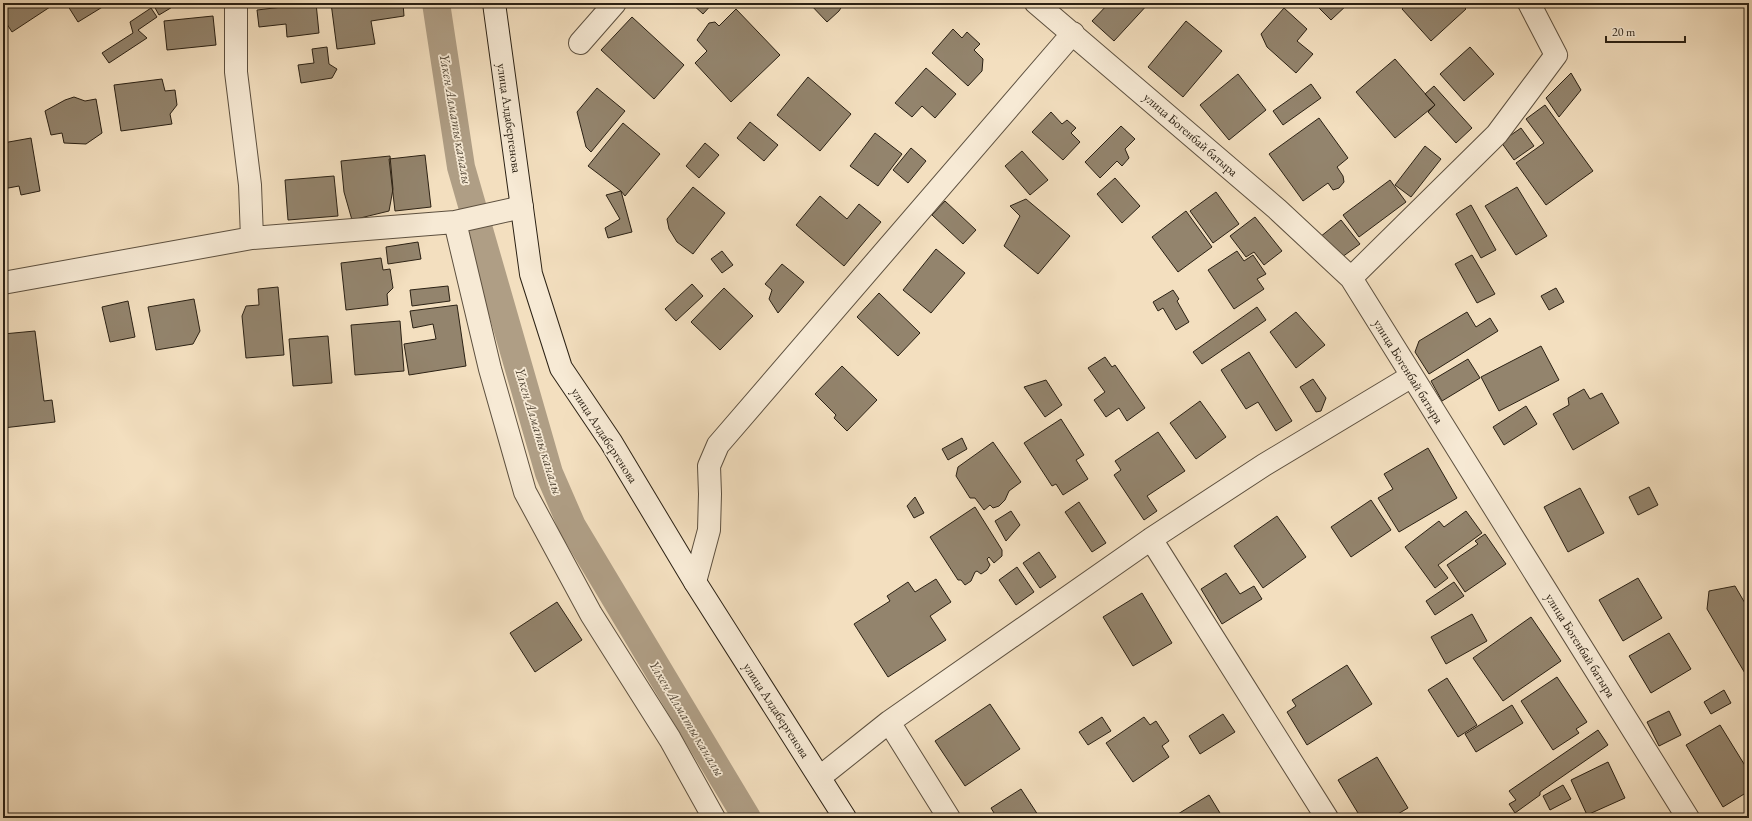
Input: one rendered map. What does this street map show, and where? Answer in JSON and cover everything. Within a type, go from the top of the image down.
[{"type":"street","points":[[236,3],[236,72],[250,184],[252,238]]},
{"type":"street","name":"улица Алдабергенова","points":[[494,3],[531,274],[561,368],[611,442],[695,582],[845,818]]},
{"type":"street","points":[[580,43],[615,3]]},
{"type":"street","name":"улица Богенбай батыра","points":[[1036,3],[1278,208],[1351,278],[1688,818]]},
{"type":"street","points":[[1351,278],[1497,134],[1556,55],[1529,3]]},
{"type":"street","points":[[695,582],[709,530],[709,466],[718,445],[1073,33]]},
{"type":"street","points":[[3,283],[252,238],[456,222],[522,207]]},
{"type":"street","points":[[456,222],[490,369],[525,492],[591,614],[670,738],[714,818]]},
{"type":"street","points":[[820,777],[889,722],[1151,539],[1264,465],[1412,376]]},
{"type":"street","points":[[1151,539],[1328,818]]},
{"type":"street","points":[[889,722],[949,818]]},
{"type":"building","points":[[3,3],[51,3],[53,5],[12,32],[3,18]]},
{"type":"building","points":[[66,3],[109,3],[78,22]]},
{"type":"building","points":[[159,3],[179,3],[159,15],[154,6]]},
{"type":"building","points":[[316,3],[319,33],[287,37],[286,24],[259,27],[257,10]]},
{"type":"building","points":[[331,3],[403,3],[404,16],[371,21],[375,44],[337,49]]},
{"type":"building","points":[[691,3],[713,3],[703,14]]},
{"type":"building","points":[[809,3],[844,3],[839,11],[827,22]]},
{"type":"building","points":[[1109,3],[1149,3],[1114,41],[1092,21]]},
{"type":"building","points":[[1314,3],[1349,3],[1331,20]]},
{"type":"building","points":[[1408,3],[1460,3],[1466,9],[1431,41],[1402,9]]},
{"type":"building","points":[[151,8],[157,17],[138,30],[147,38],[109,63],[102,53],[133,33],[130,22]]},
{"type":"building","points":[[1284,8],[1307,29],[1297,41],[1313,54],[1296,73],[1267,47],[1261,34]]},
{"type":"building","points":[[736,9],[780,55],[731,102],[695,63],[707,51],[697,40],[709,23],[715,22],[719,26]]},
{"type":"building","points":[[213,16],[216,45],[167,50],[164,21]]},
{"type":"building","points":[[632,17],[684,65],[654,99],[601,50]]},
{"type":"building","points":[[1186,21],[1222,51],[1183,97],[1148,67]]},
{"type":"building","points":[[953,29],[962,38],[967,32],[980,44],[974,50],[983,59],[982,71],[968,86],[932,53]]},
{"type":"building","points":[[327,47],[329,64],[337,69],[332,78],[301,83],[298,65],[314,63],[312,49]]},
{"type":"building","points":[[1470,47],[1494,74],[1464,101],[1440,74]]},
{"type":"building","points":[[1395,59],[1435,105],[1395,138],[1356,92]]},
{"type":"building","points":[[926,68],[956,94],[935,118],[922,106],[912,117],[895,103]]},
{"type":"building","points":[[1571,73],[1581,90],[1559,117],[1546,98]]},
{"type":"building","points":[[1238,74],[1266,110],[1229,140],[1200,105]]},
{"type":"building","points":[[808,77],[851,114],[820,151],[777,115]]},
{"type":"building","points":[[162,79],[165,91],[175,90],[177,105],[170,114],[172,124],[121,131],[114,85]]},
{"type":"building","points":[[1311,84],[1321,98],[1283,125],[1273,111]]},
{"type":"building","points":[[1434,86],[1472,128],[1456,143],[1428,112],[1435,105],[1425,94]]},
{"type":"building","points":[[597,88],[625,111],[591,152],[586,147],[577,112]]},
{"type":"building","points":[[74,97],[85,101],[96,99],[102,133],[86,144],[64,143],[62,133],[51,135],[45,111],[65,100]]},
{"type":"building","points":[[1545,105],[1593,171],[1546,205],[1516,163],[1544,143],[1526,119]]},
{"type":"building","points":[[1051,112],[1062,124],[1067,120],[1076,128],[1071,133],[1080,142],[1063,160],[1032,132]]},
{"type":"building","points":[[1319,118],[1348,158],[1337,167],[1343,176],[1344,182],[1339,188],[1333,190],[1328,183],[1303,201],[1269,154]]},
{"type":"building","points":[[750,122],[778,145],[764,161],[737,138]]},
{"type":"building","points":[[623,123],[660,154],[625,196],[621,191],[588,166]]},
{"type":"building","points":[[1121,126],[1135,139],[1125,149],[1129,158],[1122,166],[1117,161],[1100,178],[1085,162]]},
{"type":"building","points":[[1521,128],[1534,146],[1514,160],[1501,142]]},
{"type":"building","points":[[875,133],[902,154],[878,186],[850,166]]},
{"type":"building","points":[[31,138],[40,191],[21,195],[19,186],[3,189],[3,143]]},
{"type":"building","points":[[705,143],[719,155],[699,178],[686,166]]},
{"type":"building","points":[[1425,146],[1441,159],[1411,197],[1395,185]]},
{"type":"building","points":[[911,148],[926,161],[908,183],[893,170]]},
{"type":"building","points":[[1022,151],[1048,180],[1030,195],[1005,166]]},
{"type":"building","points":[[425,155],[431,207],[395,211],[389,159]]},
{"type":"building","points":[[390,156],[393,189],[389,211],[352,220],[344,192],[341,161]]},
{"type":"building","points":[[334,176],[338,216],[288,220],[285,180]]},
{"type":"building","points":[[1115,178],[1140,206],[1122,223],[1097,194]]},
{"type":"building","points":[[1390,180],[1406,202],[1359,237],[1343,215]]},
{"type":"building","points":[[693,187],[725,213],[693,254],[677,242],[669,229],[667,219]]},
{"type":"building","points":[[1517,187],[1547,236],[1516,255],[1485,206]]},
{"type":"building","points":[[621,191],[632,232],[608,238],[605,228],[620,219],[606,195]]},
{"type":"building","points":[[1216,192],[1239,224],[1213,243],[1190,211]]},
{"type":"building","points":[[820,196],[847,219],[859,204],[881,222],[844,266],[796,225]]},
{"type":"building","points":[[1026,199],[1070,236],[1038,274],[1004,246],[1020,216],[1010,206]]},
{"type":"building","points":[[945,201],[976,230],[963,244],[932,215]]},
{"type":"building","points":[[1471,205],[1496,250],[1481,258],[1456,214]]},
{"type":"building","points":[[1186,211],[1212,247],[1178,272],[1152,237]]},
{"type":"building","points":[[1255,217],[1282,251],[1264,265],[1254,252],[1246,257],[1230,236]]},
{"type":"building","points":[[1341,220],[1360,244],[1338,260],[1320,237]]},
{"type":"building","points":[[418,242],[421,259],[388,264],[386,247]]},
{"type":"building","points":[[936,249],[965,273],[931,313],[903,290]]},
{"type":"building","points":[[722,251],[733,265],[722,273],[711,259]]},
{"type":"building","points":[[1237,251],[1244,261],[1253,255],[1266,274],[1257,279],[1264,289],[1234,309],[1208,270]]},
{"type":"building","points":[[1472,255],[1495,294],[1477,303],[1455,264]]},
{"type":"building","points":[[381,258],[383,270],[390,269],[393,288],[387,294],[388,305],[346,310],[341,263]]},
{"type":"building","points":[[782,264],[804,282],[778,313],[769,299],[772,290],[765,284]]},
{"type":"building","points":[[692,284],[703,296],[676,321],[665,309]]},
{"type":"building","points":[[448,286],[450,301],[412,306],[410,290]]},
{"type":"building","points":[[278,287],[284,355],[246,358],[242,316],[246,306],[259,305],[258,289]]},
{"type":"building","points":[[724,288],[753,316],[720,350],[691,322]]},
{"type":"building","points":[[1556,288],[1564,302],[1549,310],[1541,296]]},
{"type":"building","points":[[1173,290],[1179,299],[1177,301],[1189,322],[1176,330],[1163,308],[1158,311],[1153,302]]},
{"type":"building","points":[[879,293],[920,333],[898,356],[857,317]]},
{"type":"building","points":[[194,299],[200,331],[193,344],[156,350],[148,307]]},
{"type":"building","points":[[128,301],[135,337],[110,342],[102,307]]},
{"type":"building","points":[[457,305],[466,366],[409,375],[404,344],[436,339],[433,324],[413,328],[410,311]]},
{"type":"building","points":[[1257,307],[1266,320],[1202,364],[1193,352]]},
{"type":"building","points":[[1296,312],[1325,345],[1296,368],[1270,332]]},
{"type":"building","points":[[1467,312],[1476,327],[1490,318],[1498,331],[1429,374],[1415,352],[1419,341]]},
{"type":"building","points":[[400,321],[404,371],[355,375],[351,325]]},
{"type":"building","points":[[35,331],[44,401],[52,400],[55,422],[3,428],[3,334]]},
{"type":"building","points":[[328,336],[332,383],[293,386],[289,339]]},
{"type":"building","points":[[1541,346],[1559,380],[1499,411],[1481,377]]},
{"type":"building","points":[[1249,352],[1292,421],[1276,431],[1258,402],[1246,409],[1221,370]]},
{"type":"building","points":[[1105,357],[1112,367],[1115,365],[1145,408],[1127,421],[1119,408],[1106,417],[1094,400],[1105,392],[1088,368]]},
{"type":"building","points":[[1468,359],[1480,378],[1442,401],[1431,381]]},
{"type":"building","points":[[842,366],[877,400],[847,431],[834,418],[836,415],[815,394]]},
{"type":"building","points":[[1313,379],[1326,398],[1321,411],[1316,412],[1300,387]]},
{"type":"building","points":[[1046,380],[1062,405],[1045,417],[1024,387]]},
{"type":"building","points":[[1584,389],[1590,399],[1602,393],[1619,423],[1573,450],[1553,414],[1569,405],[1568,398]]},
{"type":"building","points":[[1200,401],[1226,437],[1196,459],[1170,423]]},
{"type":"building","points":[[1526,406],[1537,424],[1504,445],[1493,427]]},
{"type":"building","points":[[1061,419],[1084,455],[1076,460],[1088,479],[1063,495],[1056,484],[1052,486],[1024,443]]},
{"type":"building","points":[[1158,432],[1185,471],[1147,496],[1157,511],[1144,520],[1114,475],[1121,470],[1115,461]]},
{"type":"building","points":[[962,438],[967,449],[948,460],[942,449]]},
{"type":"building","points":[[993,442],[1021,482],[1009,491],[1005,500],[999,506],[993,508],[990,505],[984,510],[975,498],[970,498],[956,476],[958,467]]},
{"type":"building","points":[[1428,448],[1457,498],[1399,532],[1378,498],[1393,489],[1384,474]]},
{"type":"building","points":[[1649,487],[1658,505],[1638,515],[1629,497]]},
{"type":"building","points":[[1580,488],[1604,533],[1568,552],[1544,507]]},
{"type":"building","points":[[915,497],[924,513],[914,518],[907,506]]},
{"type":"building","points":[[1371,500],[1391,530],[1351,557],[1331,527]]},
{"type":"building","points":[[1079,502],[1106,543],[1092,552],[1065,512]]},
{"type":"building","points":[[975,507],[1002,550],[1002,556],[994,563],[989,557],[987,559],[990,565],[987,570],[981,574],[977,571],[975,572],[971,581],[965,585],[961,580],[958,580],[930,537]]},
{"type":"building","points":[[1011,511],[1020,525],[1006,541],[995,521]]},
{"type":"building","points":[[1466,511],[1482,533],[1438,565],[1448,578],[1435,588],[1405,547],[1439,521],[1444,527]]},
{"type":"building","points":[[1277,516],[1306,557],[1263,588],[1234,546]]},
{"type":"building","points":[[1485,534],[1506,564],[1465,592],[1447,565],[1478,544],[1475,541]]},
{"type":"building","points":[[1039,552],[1056,577],[1040,588],[1023,563]]},
{"type":"building","points":[[1017,567],[1034,592],[1016,605],[999,580]]},
{"type":"building","points":[[1226,573],[1240,594],[1254,586],[1262,599],[1222,624],[1201,589]]},
{"type":"building","points":[[1638,578],[1662,618],[1623,641],[1599,600]]},
{"type":"building","points":[[936,579],[951,602],[930,616],[946,640],[888,677],[854,624],[890,601],[887,596],[908,582],[915,592]]},
{"type":"building","points":[[1454,582],[1464,596],[1435,615],[1426,601]]},
{"type":"building","points":[[1735,586],[1749,610],[1749,680],[1707,609],[1709,591]]},
{"type":"building","points":[[1142,593],[1172,643],[1133,666],[1103,617]]},
{"type":"building","points":[[557,602],[582,640],[535,672],[510,633]]},
{"type":"building","points":[[1472,614],[1487,641],[1446,664],[1431,637]]},
{"type":"building","points":[[1531,617],[1561,661],[1503,701],[1473,658]]},
{"type":"building","points":[[1669,633],[1691,669],[1651,693],[1629,656]]},
{"type":"building","points":[[1347,665],[1372,704],[1307,745],[1287,712],[1296,706],[1292,700]]},
{"type":"building","points":[[1557,677],[1587,722],[1576,729],[1579,733],[1553,750],[1521,701]]},
{"type":"building","points":[[1447,678],[1477,725],[1458,737],[1428,690]]},
{"type":"building","points":[[1724,690],[1731,703],[1711,714],[1704,702]]},
{"type":"building","points":[[990,704],[1020,749],[965,786],[935,741]]},
{"type":"building","points":[[1512,705],[1523,723],[1476,752],[1465,734]]},
{"type":"building","points":[[1669,711],[1681,735],[1659,746],[1647,722]]},
{"type":"building","points":[[1223,714],[1235,732],[1200,754],[1189,736]]},
{"type":"building","points":[[1102,717],[1111,731],[1088,745],[1079,732]]},
{"type":"building","points":[[1144,717],[1150,725],[1156,721],[1169,741],[1162,746],[1169,757],[1133,782],[1106,743]]},
{"type":"building","points":[[1720,725],[1749,772],[1749,791],[1723,807],[1686,745]]},
{"type":"building","points":[[1598,730],[1608,745],[1540,792],[1540,795],[1515,813],[1509,804],[1516,800],[1509,791]]},
{"type":"building","points":[[1377,757],[1408,808],[1391,818],[1361,818],[1338,780]]},
{"type":"building","points":[[1608,762],[1625,798],[1587,815],[1571,780]]},
{"type":"building","points":[[1563,785],[1571,799],[1550,810],[1543,796]]},
{"type":"building","points":[[1021,789],[1040,818],[997,818],[991,808]]},
{"type":"building","points":[[1209,795],[1223,818],[1173,817]]},
{"type":"waterway","name":"Үлкен Алматы каналы","points":[[436,3],[461,167],[549,473],[572,526],[747,818]]}]
